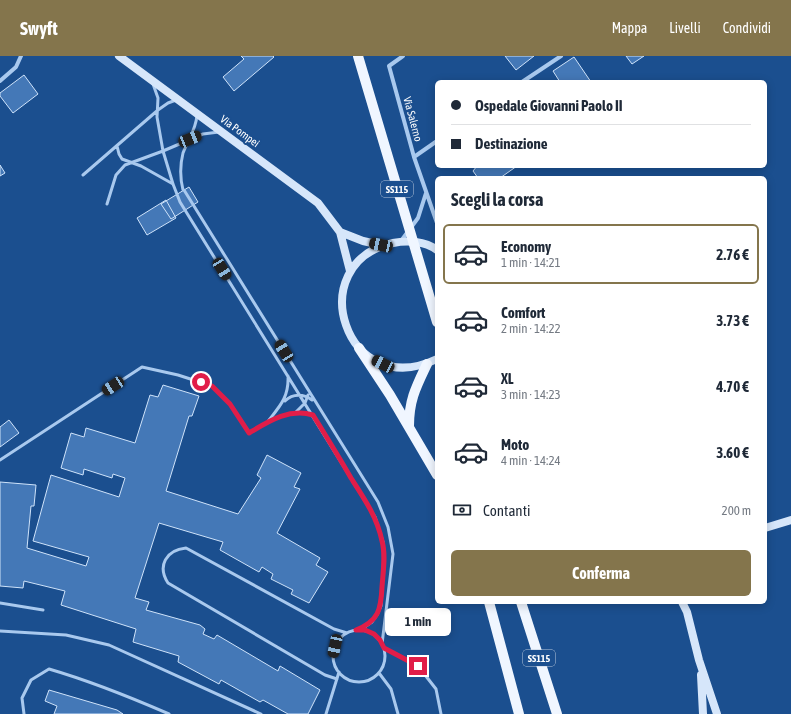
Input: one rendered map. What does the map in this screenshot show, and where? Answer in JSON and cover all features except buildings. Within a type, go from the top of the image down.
[{"type":"main road","name":"SS115","points":[[358,56],[435,315]]},
{"type":"main road","points":[[359,348],[390,394],[435,472]]},
{"type":"main road","points":[[409,426],[409,411],[412,396],[426,364]]},
{"type":"main road","points":[[489,604],[519,714]]},
{"type":"main road","name":"SS115","points":[[522,604],[558,714]]},
{"type":"street","points":[[0,81],[16,66],[22,56]]},
{"type":"street","name":"Via Pompei","points":[[119,56],[318,203],[340,232],[350,271]]},
{"type":"street","name":"Via Salerno","points":[[403,56],[389,66],[414,157],[435,218]]},
{"type":"street","points":[[525,80],[561,56]]},
{"type":"street","points":[[414,157],[435,142]]},
{"type":"street","points":[[401,241],[418,218],[426,193]]},
{"type":"street","points":[[340,232],[363,241],[381,245]]},
{"type":"street","points":[[435,248],[417,242],[401,241],[381,245],[364,256],[350,271],[344,287],[341,303],[343,320],[349,335],[359,348],[370,358],[383,364],[398,368],[412,368],[435,360]]},
{"type":"street","points":[[767,527],[791,520]]},
{"type":"street","points":[[683,604],[687,612],[699,660],[717,714]]},
{"type":"street","points":[[699,660],[703,714]]},
{"type":"lane","points":[[152,81],[158,98],[157,117],[163,151],[180,202],[375,517],[383,542],[384,555],[381,606],[377,615],[372,622],[366,626],[347,632],[334,629],[186,548],[179,549],[167,556],[162,570],[164,577],[168,583],[325,675],[337,679]]},
{"type":"lane","points":[[83,174],[158,110],[168,103],[178,100]]},
{"type":"lane","points":[[197,114],[195,129],[183,153],[180,170],[183,190],[378,502],[388,527],[393,554],[383,646]]},
{"type":"lane","points":[[107,204],[116,175],[120,169],[130,163],[203,134],[223,132]]},
{"type":"lane","points":[[117,146],[119,154],[122,158],[130,163],[141,166],[173,184]]},
{"type":"lane","points":[[0,460],[142,367],[178,375],[212,386],[230,404],[249,433],[269,420],[296,412],[305,404],[308,397],[308,391]]},
{"type":"lane","points":[[269,420],[283,402],[287,394],[289,384],[288,376]]},
{"type":"lane","points":[[283,402],[288,398],[300,395],[308,397],[314,401]]},
{"type":"lane","points":[[296,412],[313,415]]},
{"type":"lane","points":[[0,603],[43,610]]},
{"type":"lane","points":[[347,632],[340,638],[335,646],[333,655],[335,664],[339,672],[346,678],[354,681],[363,681],[372,678],[379,673],[384,666],[385,657],[383,646],[374,634],[365,630],[356,630]]},
{"type":"lane","points":[[0,631],[66,635],[109,644],[261,714]]},
{"type":"lane","points":[[383,646],[418,666],[436,689],[441,714]]},
{"type":"lane","points":[[24,714],[22,698],[31,680],[48,669],[67,674],[135,699],[169,714]]},
{"type":"lane","points":[[326,714],[339,672]]},
{"type":"lane","points":[[379,673],[391,689],[398,714]]},
{"type":"route","points":[[201,382],[212,386],[230,404],[249,433],[269,420],[288,414],[296,412],[313,415],[375,517],[383,542],[384,555],[381,606],[372,622],[356,630],[365,630],[374,634],[380,640],[384,648],[418,666]]}]
